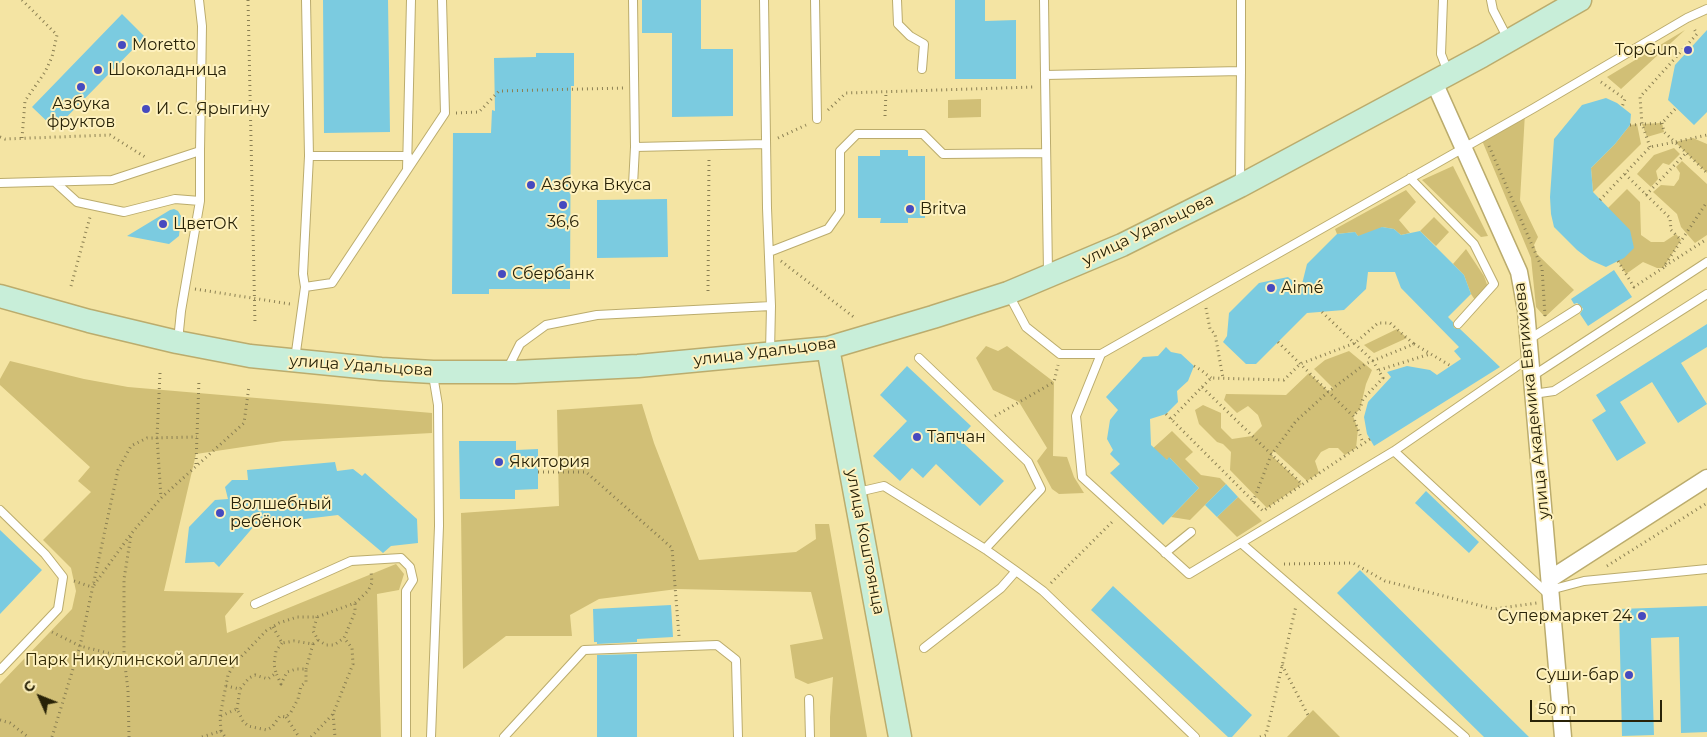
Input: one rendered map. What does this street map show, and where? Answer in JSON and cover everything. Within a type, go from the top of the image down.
[{"type":"street","name":"улица Удальцова","points":[[0,296],[89,321],[178,342],[250,356],[432,372],[507,372],[638,366],[828,348],[1008,293],[1122,245],[1240,186],[1442,78],[1580,0]]},
{"type":"street","name":"улица Академика Евтихиева","points":[[1442,78],[1464,148],[1519,272],[1526,310],[1563,737]]},
{"type":"street","name":"улица Коштоянца","points":[[828,348],[900,737]]},
{"type":"street","points":[[1551,592],[1707,478]]},
{"type":"lane","points":[[178,342],[185,287],[200,201],[202,26],[200,0]]},
{"type":"lane","points":[[294,361],[305,287],[303,274],[309,156],[306,0]]},
{"type":"lane","points":[[407,172],[411,0]]},
{"type":"lane","points":[[305,287],[332,283],[445,113],[442,0]]},
{"type":"lane","points":[[633,0],[635,147],[633,186]]},
{"type":"lane","points":[[764,0],[771,306],[770,354]]},
{"type":"lane","points":[[815,0],[817,119]]},
{"type":"lane","points":[[897,0],[898,24],[910,36],[924,44],[922,69]]},
{"type":"lane","points":[[1044,0],[1048,277]]},
{"type":"lane","points":[[1240,186],[1241,0]]},
{"type":"lane","points":[[1442,78],[1443,0]]},
{"type":"lane","points":[[1491,0],[1493,10],[1509,41]]},
{"type":"lane","points":[[1008,293],[1026,327],[1060,354],[1101,354],[1485,136],[1687,18],[1707,9]]},
{"type":"lane","points":[[1045,75],[1242,71]]},
{"type":"lane","points":[[769,252],[828,229],[840,212],[840,151],[857,134],[923,134],[943,154],[1046,153]]},
{"type":"lane","points":[[635,147],[766,144]]},
{"type":"lane","points":[[0,183],[112,180],[200,151]]},
{"type":"lane","points":[[309,156],[408,156]]},
{"type":"lane","points":[[1410,178],[1474,244],[1494,284],[1458,324]]},
{"type":"lane","points":[[55,182],[77,202],[124,212],[175,199],[200,201]]},
{"type":"lane","points":[[1531,377],[1707,262]]},
{"type":"lane","points":[[1533,394],[1554,391],[1707,294]]},
{"type":"lane","points":[[507,372],[520,344],[546,325],[597,315],[771,306]]},
{"type":"lane","points":[[1528,340],[1577,309]]},
{"type":"lane","points":[[1101,354],[1076,416],[1082,477],[1188,574],[1394,451],[1529,358]]},
{"type":"lane","points":[[919,358],[1028,462],[1042,490],[985,549]]},
{"type":"lane","points":[[432,372],[438,405],[439,526],[432,737]]},
{"type":"lane","points":[[1394,451],[1551,592],[1584,581],[1707,569]]},
{"type":"lane","points":[[856,492],[884,486],[985,549],[1016,571],[1043,591],[1195,737]]},
{"type":"lane","points":[[0,510],[45,554],[63,577],[58,609],[0,670]]},
{"type":"lane","points":[[1165,553],[1191,532]]},
{"type":"lane","points":[[1241,543],[1466,737]]},
{"type":"lane","points":[[256,604],[351,561],[401,558],[410,567],[413,580],[406,591],[406,737]]},
{"type":"lane","points":[[924,648],[1002,588],[1016,571]]},
{"type":"lane","points":[[504,737],[584,650],[717,645],[736,660],[738,737]]},
{"type":"lane","points":[[810,699],[810,737]]},
{"type":"path","points":[[22,0],[57,35],[52,57],[45,72],[25,101],[22,138]]},
{"type":"path","points":[[248,0],[256,324]]},
{"type":"path","points":[[1650,147],[1642,124],[1640,97],[1697,34],[1687,18]]},
{"type":"path","points":[[1591,75],[1625,99],[1622,107]]},
{"type":"path","points":[[766,144],[817,119],[846,93],[1045,87]]},
{"type":"path","points":[[445,113],[479,112],[499,91],[634,88]]},
{"type":"path","points":[[885,116],[886,92]]},
{"type":"path","points":[[1630,125],[1662,123],[1676,108]]},
{"type":"path","points":[[1662,123],[1664,132],[1707,173]]},
{"type":"path","points":[[0,137],[5,139],[110,135],[158,165]]},
{"type":"path","points":[[1600,200],[1650,147],[1707,135]]},
{"type":"path","points":[[1485,136],[1542,268],[1546,329]]},
{"type":"path","points":[[708,291],[709,145]]},
{"type":"path","points":[[1646,195],[1686,153]]},
{"type":"path","points":[[1625,174],[1670,218],[1671,230],[1681,240]]},
{"type":"path","points":[[1662,268],[1707,202]]},
{"type":"path","points":[[71,286],[93,206]]},
{"type":"path","points":[[1618,261],[1634,287],[1707,239]]},
{"type":"path","points":[[769,252],[855,318]]},
{"type":"path","points":[[185,287],[302,306]]},
{"type":"path","points":[[1204,295],[1210,329],[1215,334],[1223,378]]},
{"type":"path","points":[[1322,312],[1373,361],[1383,378],[1364,399],[1360,409],[1353,416]]},
{"type":"path","points":[[1194,366],[1210,378],[1284,380],[1300,364],[1355,343],[1378,323],[1390,323],[1414,344],[1451,366]]},
{"type":"path","points":[[1278,342],[1353,416],[1363,443]]},
{"type":"path","points":[[1254,502],[1271,455],[1296,421],[1328,392],[1365,364],[1414,344]]},
{"type":"path","points":[[986,422],[1054,382],[1060,354]]},
{"type":"path","points":[[1379,370],[1430,354]]},
{"type":"path","points":[[160,373],[157,437],[161,498]]},
{"type":"path","points":[[1170,419],[1210,378]]},
{"type":"path","points":[[196,465],[199,379]]},
{"type":"path","points":[[92,587],[131,534],[161,498],[244,423],[249,386]]},
{"type":"path","points":[[1202,387],[1302,484]]},
{"type":"path","points":[[1166,414],[1262,511],[1370,439]]},
{"type":"path","points":[[52,737],[80,646],[118,470],[131,446],[147,438],[197,437]]},
{"type":"path","points":[[538,472],[586,472],[672,548],[680,647]]},
{"type":"path","points":[[1584,581],[1707,503]]},
{"type":"path","points":[[1043,591],[1121,513]]},
{"type":"path","points":[[129,737],[128,690],[124,657],[124,579],[131,534]]},
{"type":"path","points":[[225,737],[221,730],[220,716],[228,675],[235,663],[266,631],[279,622],[297,617],[317,617],[355,604],[368,591],[372,583],[370,574],[372,561]]},
{"type":"path","points":[[1266,564],[1353,563],[1385,581],[1494,609],[1551,592]]},
{"type":"path","points":[[63,577],[92,587]]},
{"type":"path","points":[[1266,735],[1299,593]]},
{"type":"path","points":[[317,617],[313,631],[318,640],[326,645],[334,645],[344,638],[355,612],[355,604]]},
{"type":"path","points":[[42,627],[80,646],[124,657]]},
{"type":"path","points":[[273,627],[282,644]]},
{"type":"path","points":[[311,737],[333,714],[353,664],[352,648],[344,638]]},
{"type":"path","points":[[276,673],[268,679],[255,675],[249,678],[240,689],[237,709],[248,726],[267,730],[280,716],[286,717],[292,712],[301,686],[306,682],[306,668],[313,644],[318,640]]},
{"type":"path","points":[[306,668],[287,672],[281,684],[274,664],[276,651],[282,644],[294,641],[313,644]]},
{"type":"path","points":[[1282,665],[1308,715]]},
{"type":"path","points":[[226,686],[240,689]]},
{"type":"path","points":[[220,716],[237,709]]},
{"type":"path","points":[[333,714],[335,737]]},
{"type":"path","points":[[286,717],[298,737]]},
{"type":"path","points":[[0,720],[10,724],[28,737]]},
{"type":"path","points":[[202,737],[221,730]]},
{"type":"path","points":[[1260,737],[1266,735],[1270,737]]},
{"type":"green space","points":[[1685,30],[1621,89],[1607,77]]},
{"type":"green space","points":[[981,99],[981,117],[948,118],[948,100]]},
{"type":"green space","points":[[1525,113],[1520,200],[1538,237],[1534,245],[1537,254],[1574,290],[1545,317],[1536,307],[1531,258],[1481,138]]},
{"type":"green space","points":[[1662,123],[1664,132],[1647,137],[1642,124]]},
{"type":"green space","points":[[1637,124],[1641,144],[1593,192],[1591,168],[1615,144],[1630,125]]},
{"type":"green space","points":[[1693,138],[1707,144],[1707,173],[1675,142]]},
{"type":"green space","points":[[1674,148],[1680,154],[1669,165],[1663,163],[1656,171],[1658,179],[1651,187],[1637,174],[1654,155]]},
{"type":"green space","points":[[1682,161],[1707,184],[1707,235],[1695,243],[1681,227],[1677,214],[1653,192],[1661,185],[1674,186],[1679,179],[1680,173],[1676,167]]},
{"type":"green space","points":[[1453,166],[1488,236],[1481,237],[1422,180]]},
{"type":"green space","points":[[1627,189],[1640,202],[1641,235],[1651,242],[1664,242],[1676,234],[1681,240],[1663,268],[1657,268],[1643,262],[1626,274],[1618,261],[1608,208]]},
{"type":"green space","points":[[1406,190],[1416,202],[1399,220],[1410,233],[1401,235],[1394,229],[1382,227],[1364,244],[1355,232],[1337,234],[1335,229]]},
{"type":"green space","points":[[1434,217],[1449,232],[1436,246],[1420,231]]},
{"type":"green space","points":[[1466,249],[1484,276],[1489,290],[1477,303],[1471,294],[1464,275],[1453,264]]},
{"type":"green space","points":[[1397,329],[1407,338],[1374,353],[1364,345]]},
{"type":"green space","points":[[986,346],[998,351],[1007,346],[1054,382],[1053,456],[1067,457],[1074,477],[1084,493],[1059,494],[1052,489],[1037,461],[1047,448],[1019,402],[993,390],[976,358]]},
{"type":"green space","points":[[1349,351],[1372,370],[1366,384],[1360,409],[1353,416],[1358,429],[1356,448],[1345,455],[1338,448],[1329,448],[1321,452],[1315,461],[1319,473],[1307,481],[1274,451],[1271,455],[1302,484],[1267,508],[1230,470],[1231,452],[1223,444],[1217,442],[1199,424],[1195,410],[1203,405],[1221,413],[1221,428],[1232,439],[1252,436],[1262,426],[1258,415],[1248,406],[1237,413],[1224,400],[1226,394],[1286,395],[1309,373],[1329,392],[1333,388],[1314,369],[1325,360]]},
{"type":"green space","name":"Парк Никулинской аллеи","points":[[10,361],[84,379],[128,387],[432,413],[432,433],[283,441],[196,454],[164,591],[244,593],[225,616],[227,633],[396,564],[404,574],[399,590],[377,594],[381,737],[0,737],[0,684],[72,609],[76,591],[71,568],[43,540],[91,492],[78,481],[90,467],[0,385],[0,379]]},
{"type":"green space","points":[[642,404],[654,443],[699,560],[796,552],[816,539],[815,524],[829,524],[867,737],[830,737],[833,677],[808,684],[795,678],[790,645],[823,639],[811,592],[677,589],[599,599],[570,615],[572,636],[506,636],[463,669],[461,513],[559,506],[557,410]]},
{"type":"green space","points":[[1172,431],[1193,452],[1185,459],[1201,475],[1220,478],[1226,484],[1190,520],[1171,517],[1199,488],[1170,458],[1167,460],[1151,450]]},
{"type":"green space","points":[[1238,497],[1262,521],[1237,537],[1217,517]]},
{"type":"green space","points":[[1313,710],[1340,737],[1287,737]]},
{"type":"building","points":[[323,0],[388,0],[390,132],[324,133]]},
{"type":"building","points":[[642,0],[701,0],[701,49],[733,49],[733,116],[672,117],[672,33],[642,33]]},
{"type":"building","points":[[955,0],[985,0],[985,21],[1016,20],[1016,79],[955,79]]},
{"type":"building","points":[[122,14],[145,37],[55,129],[32,107]]},
{"type":"building","points":[[1707,30],[1707,112],[1694,125],[1668,100],[1675,65]]},
{"type":"building","points":[[536,53],[574,53],[574,86],[571,86],[570,289],[489,289],[489,294],[452,294],[453,133],[491,133],[492,110],[495,111],[494,58],[536,57]]},
{"type":"building","points":[[1606,98],[1617,103],[1631,114],[1630,125],[1615,144],[1591,168],[1593,192],[1630,230],[1634,248],[1624,258],[1606,267],[1590,260],[1577,250],[1554,227],[1550,197],[1554,139],[1582,105]]},
{"type":"building","points":[[880,150],[908,150],[908,156],[925,156],[925,218],[908,218],[908,223],[880,223],[881,218],[858,218],[858,156],[880,156]]},
{"type":"building","points":[[667,199],[668,257],[597,258],[597,200]]},
{"type":"building","name":"ЦветОК","points":[[174,209],[181,216],[179,236],[169,244],[127,236],[170,210]]},
{"type":"building","points":[[1382,227],[1394,229],[1401,235],[1420,231],[1464,275],[1471,294],[1448,317],[1453,322],[1454,328],[1460,329],[1500,367],[1374,446],[1367,434],[1364,417],[1368,402],[1391,377],[1387,372],[1407,366],[1430,370],[1437,375],[1461,359],[1454,351],[1459,347],[1401,288],[1395,272],[1368,272],[1366,289],[1344,310],[1307,313],[1256,364],[1246,364],[1223,342],[1227,336],[1229,313],[1259,283],[1288,277],[1301,288],[1307,264],[1337,234],[1355,232],[1358,236]]},
{"type":"building","points":[[1614,270],[1632,297],[1588,326],[1580,314],[1583,309],[1577,303],[1574,304],[1571,299]]},
{"type":"building","points":[[1707,324],[1707,347],[1681,363],[1707,404],[1678,423],[1652,382],[1620,402],[1646,443],[1617,461],[1592,420],[1606,411],[1596,395]]},
{"type":"building","points":[[1166,347],[1171,352],[1181,354],[1194,366],[1188,381],[1177,391],[1178,402],[1166,414],[1150,419],[1151,445],[1167,460],[1169,457],[1199,488],[1163,525],[1110,473],[1120,464],[1110,454],[1113,450],[1107,439],[1110,420],[1118,410],[1106,397],[1143,357],[1158,356]]},
{"type":"building","points":[[907,366],[971,426],[959,439],[1004,481],[980,506],[936,464],[923,478],[912,468],[900,481],[873,456],[907,421],[880,395]]},
{"type":"building","name":"Якитория","points":[[459,441],[516,441],[516,450],[538,449],[538,489],[515,490],[515,499],[460,499]]},
{"type":"building","points":[[335,462],[337,471],[353,469],[362,476],[365,473],[417,519],[418,543],[391,546],[383,553],[338,515],[255,525],[219,567],[214,562],[185,563],[189,527],[215,500],[228,499],[225,487],[232,480],[248,480],[247,470]]},
{"type":"building","points":[[1226,484],[1238,497],[1217,517],[1205,505]]},
{"type":"building","points":[[1426,491],[1479,542],[1469,553],[1415,503]]},
{"type":"building","points":[[0,530],[42,570],[0,614]]},
{"type":"building","points":[[1360,570],[1529,737],[1484,737],[1337,593]]},
{"type":"building","points":[[1113,586],[1252,715],[1232,737],[1228,737],[1091,610]]},
{"type":"building","points":[[671,605],[673,637],[637,639],[637,642],[597,644],[597,642],[594,642],[593,609]]},
{"type":"building","points":[[1707,606],[1707,732],[1681,733],[1679,637],[1651,638],[1654,735],[1622,736],[1619,609]]},
{"type":"building","points":[[637,654],[637,737],[597,737],[597,655]]},
{"type":"place","name":"Moretto","points":[[122,45]]},
{"type":"place","name":"TopGun","points":[[1688,50]]},
{"type":"place","name":"Шоколадница","points":[[98,70]]},
{"type":"place","name":"Азбука фруктов","points":[[81,87]]},
{"type":"place","name":"И. С. Ярыгину","points":[[146,109]]},
{"type":"place","name":"Азбука Вкуса","points":[[531,185]]},
{"type":"place","name":"36,6","points":[[563,205]]},
{"type":"place","name":"Britva","points":[[910,209]]},
{"type":"place","name":"ЦветОК","points":[[163,224]]},
{"type":"place","name":"Сбербанк","points":[[502,274]]},
{"type":"place","name":"Aimé","points":[[1271,288]]},
{"type":"place","name":"Тапчан","points":[[917,437]]},
{"type":"place","name":"Якитория","points":[[499,462]]},
{"type":"place","name":"Волшебный ребёнок","points":[[220,513]]},
{"type":"place","name":"Супермаркет 24","points":[[1642,616]]},
{"type":"place","name":"Суши-бар","points":[[1629,675]]}]
